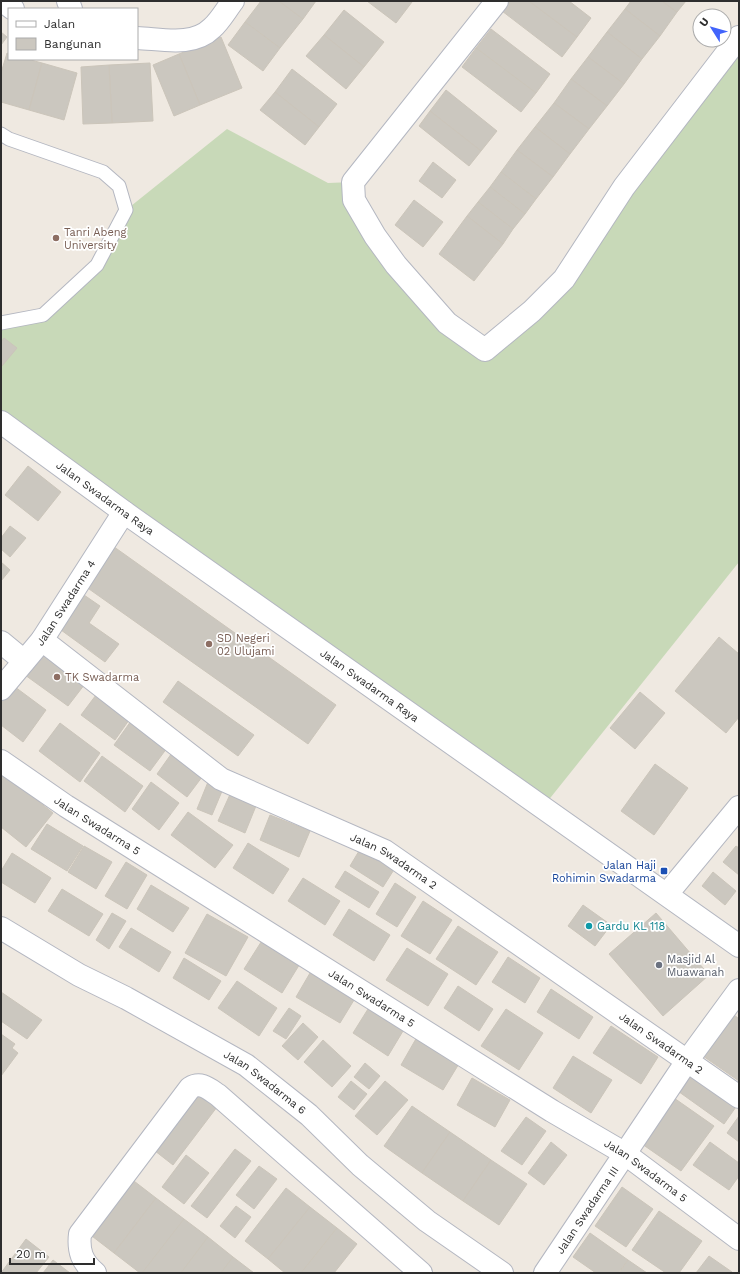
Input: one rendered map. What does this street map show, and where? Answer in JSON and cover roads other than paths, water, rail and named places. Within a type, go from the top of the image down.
[{"type":"street","points":[[3,1],[12,8]]},
{"type":"street","points":[[138,38],[188,40],[197,38],[212,29],[233,1]]},
{"type":"street","points":[[497,1],[353,182],[354,200],[375,236],[396,265],[447,323],[485,350],[532,311],[564,278],[624,187],[739,37]]},
{"type":"street","name":"Jalan Swadarma Raya","points":[[1,422],[124,512],[739,946]]},
{"type":"street","name":"Jalan Swadarma 4","points":[[1,689],[42,640],[124,512]]},
{"type":"street","name":"Jalan Swadarma 2","points":[[42,640],[221,779],[385,851],[739,1097]]},
{"type":"street","points":[[1,642],[24,661]]},
{"type":"street","name":"Jalan Swadarma 5","points":[[1,761],[66,806],[552,1111],[624,1153],[739,1239]]},
{"type":"street","points":[[667,894],[739,807]]},
{"type":"street","name":"Jalan Swadarma 6","points":[[1,928],[79,975],[126,998],[246,1064],[309,1115],[360,1165],[427,1221],[502,1273]]},
{"type":"street","name":"Jalan Swadarma III","points":[[545,1273],[686,1061],[739,990]]},
{"type":"street","points":[[95,1273],[89,1268],[80,1254],[80,1234],[159,1127],[190,1088],[196,1084],[203,1085],[218,1096],[421,1273]]},
{"type":"lane","points":[[1,134],[9,139],[103,172],[119,186],[126,210],[96,265],[43,315],[1,323]]},
{"type":"place","name":"Tanri Abeng University","points":[[56,238]]},
{"type":"place","name":"SD Negeri 02 Ulujami","points":[[209,644]]},
{"type":"place","name":"TK Swadarma","points":[[57,677]]},
{"type":"place","name":"Jalan Haji Rohimin Swadarma","points":[[664,871]]},
{"type":"place","name":"Gardu KL 118","points":[[589,926]]},
{"type":"place","name":"Masjid Al Muawanah","points":[[659,965]]}]
